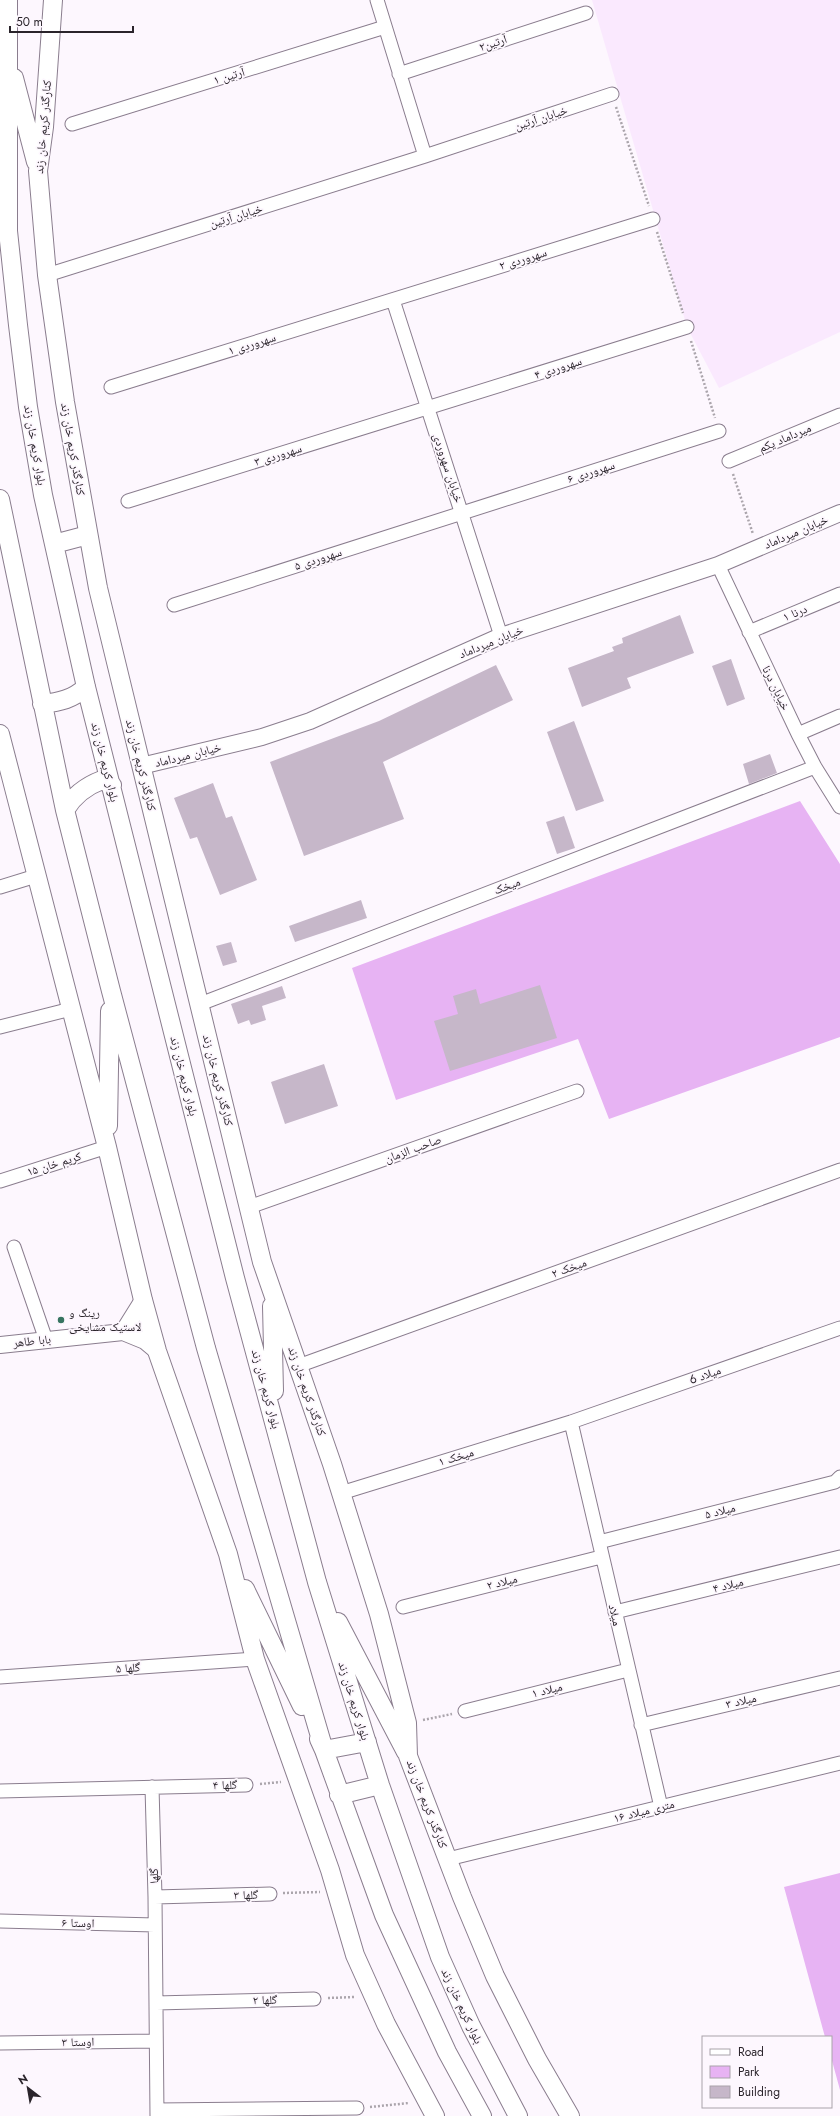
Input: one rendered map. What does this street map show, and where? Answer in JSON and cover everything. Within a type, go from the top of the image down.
[{"type":"main road","name":"بلوار کریم خان زند","points":[[8,0],[8,231],[28,407],[54,544],[86,687],[112,785],[235,1278],[317,1582],[380,1786],[440,1957],[471,2026],[518,2116]]},
{"type":"main road","name":"کنارگذر کریم خان زند","points":[[53,0],[44,127],[38,170],[47,275],[66,409],[98,588],[262,1262],[341,1493],[379,1614],[407,1723],[408,1756],[495,1976],[537,2059],[570,2116]]},
{"type":"main road","points":[[7,54],[38,170]]},
{"type":"main road","points":[[0,499],[65,810],[111,991],[206,1348],[324,1750],[339,1795],[384,1914],[447,2052],[482,2116]]},
{"type":"main road","points":[[54,544],[88,535]]},
{"type":"main road","points":[[42,704],[65,701],[78,694],[86,687]]},
{"type":"main road","points":[[0,734],[107,1147],[143,1300],[157,1351],[228,1554],[255,1659],[336,1891],[355,1955],[386,2024],[431,2109]]},
{"type":"main road","points":[[65,810],[73,796],[92,784],[102,780],[112,785]]},
{"type":"main road","points":[[107,1147],[111,991]]},
{"type":"main road","points":[[272,1291],[274,1418]]},
{"type":"main road","points":[[228,1554],[324,1750]]},
{"type":"main road","points":[[317,1582],[408,1756]]},
{"type":"main road","points":[[324,1750],[366,1742]]},
{"type":"main road","points":[[339,1795],[380,1786]]},
{"type":"street","points":[[377,0],[425,156]]},
{"type":"street","name":"آرتین۲","points":[[399,74],[586,13]]},
{"type":"street","name":"آرتین ۱","points":[[72,124],[385,27]]},
{"type":"street","name":"خیابان آرتین","points":[[47,275],[425,156],[612,94]]},
{"type":"street","name":"سهروردی ۲","points":[[393,300],[653,219]]},
{"type":"street","name":"سهروردی ۱","points":[[111,387],[393,300]]},
{"type":"street","name":"خیابان سهروردی","points":[[393,300],[501,636]]},
{"type":"street","name":"سهروردی ۴","points":[[428,409],[687,327]]},
{"type":"street","name":"سهروردی ۳","points":[[128,501],[428,409]]},
{"type":"street","name":"میرداماد یکم","points":[[729,461],[840,415]]},
{"type":"street","name":"سهروردی ۶","points":[[462,513],[719,431]]},
{"type":"street","name":"سهروردی ۵","points":[[174,605],[462,513]]},
{"type":"street","name":"خیابان میرداماد","points":[[141,766],[262,737],[310,721],[501,636],[718,565],[840,513]]},
{"type":"street","name":"خیابان درنا","points":[[718,565],[798,734],[815,767],[836,794],[840,807]]},
{"type":"street","name":"درنا ۱","points":[[749,632],[840,594]]},
{"type":"street","points":[[798,734],[840,716]]},
{"type":"street","name":"میخک","points":[[200,1004],[815,767]]},
{"type":"street","points":[[0,887],[36,876]]},
{"type":"street","points":[[0,1027],[71,1009]]},
{"type":"street","name":"صاحب الزمان","points":[[249,1208],[577,1091]]},
{"type":"street","name":"کریم خان ۱۵","points":[[0,1181],[107,1147]]},
{"type":"street","name":"میخک ۲","points":[[298,1366],[840,1170]]},
{"type":"street","points":[[14,1247],[46,1340]]},
{"type":"street","points":[[143,1300],[123,1332],[145,1341],[157,1351]]},
{"type":"street","name":"میلاد 6","points":[[571,1422],[840,1328]]},
{"type":"street","name":"بابا طاهر","points":[[0,1345],[123,1332]]},
{"type":"street","name":"میخک ۱","points":[[341,1493],[571,1422]]},
{"type":"street","name":"میلاد","points":[[571,1422],[599,1542],[601,1557],[661,1807]]},
{"type":"street","name":"میلاد ۵","points":[[599,1542],[835,1482],[840,1477]]},
{"type":"street","name":"میلاد ۲","points":[[403,1607],[601,1557]]},
{"type":"street","name":"میلاد ۴","points":[[615,1612],[840,1557]]},
{"type":"street","name":"گلها ۵","points":[[0,1677],[255,1659]]},
{"type":"street","name":"میلاد ۱","points":[[465,1711],[628,1670]]},
{"type":"street","name":"میلاد ۳","points":[[641,1725],[840,1678]]},
{"type":"street","name":"۱۶ متری میلاد","points":[[448,1859],[840,1763]]},
{"type":"street","name":"گلها ۴","points":[[152,1787],[246,1785]]},
{"type":"street","points":[[0,1791],[152,1787]]},
{"type":"street","name":"گلها","points":[[152,1787],[155,1897],[157,2113]]},
{"type":"street","name":"گلها ۳","points":[[155,1897],[270,1894]]},
{"type":"street","name":"اوستا ۶","points":[[0,1921],[155,1925]]},
{"type":"street","name":"گلها ۲","points":[[156,2003],[314,1999]]},
{"type":"street","name":"اوستا ۳","points":[[0,2043],[156,2041]]},
{"type":"street","points":[[157,2113],[358,2108]]},
{"type":"path","points":[[407,1723],[465,1711]]},
{"type":"path","name":"گلها ۴","points":[[246,1785],[298,1781]]},
{"type":"path","name":"گلها ۳","points":[[270,1894],[336,1891]]},
{"type":"path","points":[[314,1999],[373,1996]]},
{"type":"path","points":[[358,2108],[431,2109]]},
{"type":"shaded area","points":[[592,0],[840,0],[840,332],[719,388],[687,327]]},
{"type":"green space","points":[[800,801],[840,864],[840,1037],[609,1119],[578,1039],[396,1100],[352,968]]},
{"type":"green space","points":[[840,1873],[840,2090],[832,2061],[832,2036],[825,2036],[784,1887]]},
{"type":"building","points":[[680,615],[694,653],[627,678],[631,688],[582,707],[568,668],[614,651],[612,647],[623,643],[622,638]]},
{"type":"building","points":[[731,659],[745,699],[727,706],[712,666]]},
{"type":"building","points":[[496,665],[513,700],[383,762],[404,819],[304,856],[270,762],[379,721]]},
{"type":"building","points":[[574,721],[604,801],[576,811],[547,732]]},
{"type":"building","points":[[770,754],[777,773],[749,784],[743,764]]},
{"type":"building","points":[[213,783],[226,818],[232,816],[257,880],[220,895],[197,837],[190,839],[174,798]]},
{"type":"building","points":[[564,816],[575,848],[557,854],[546,822]]},
{"type":"building","points":[[361,900],[367,918],[295,942],[289,926]]},
{"type":"building","points":[[231,942],[237,962],[223,966],[216,946]]},
{"type":"building","points":[[540,985],[557,1038],[450,1071],[434,1021],[458,1014],[453,996],[476,989],[480,1004]]},
{"type":"building","points":[[282,986],[286,998],[262,1006],[266,1020],[251,1025],[249,1020],[238,1024],[231,1004]]},
{"type":"building","points":[[324,1064],[338,1106],[285,1124],[271,1082]]},
{"type":"place","name":"رینگ و لاستیک مشایخی","points":[[61,1320]]}]
